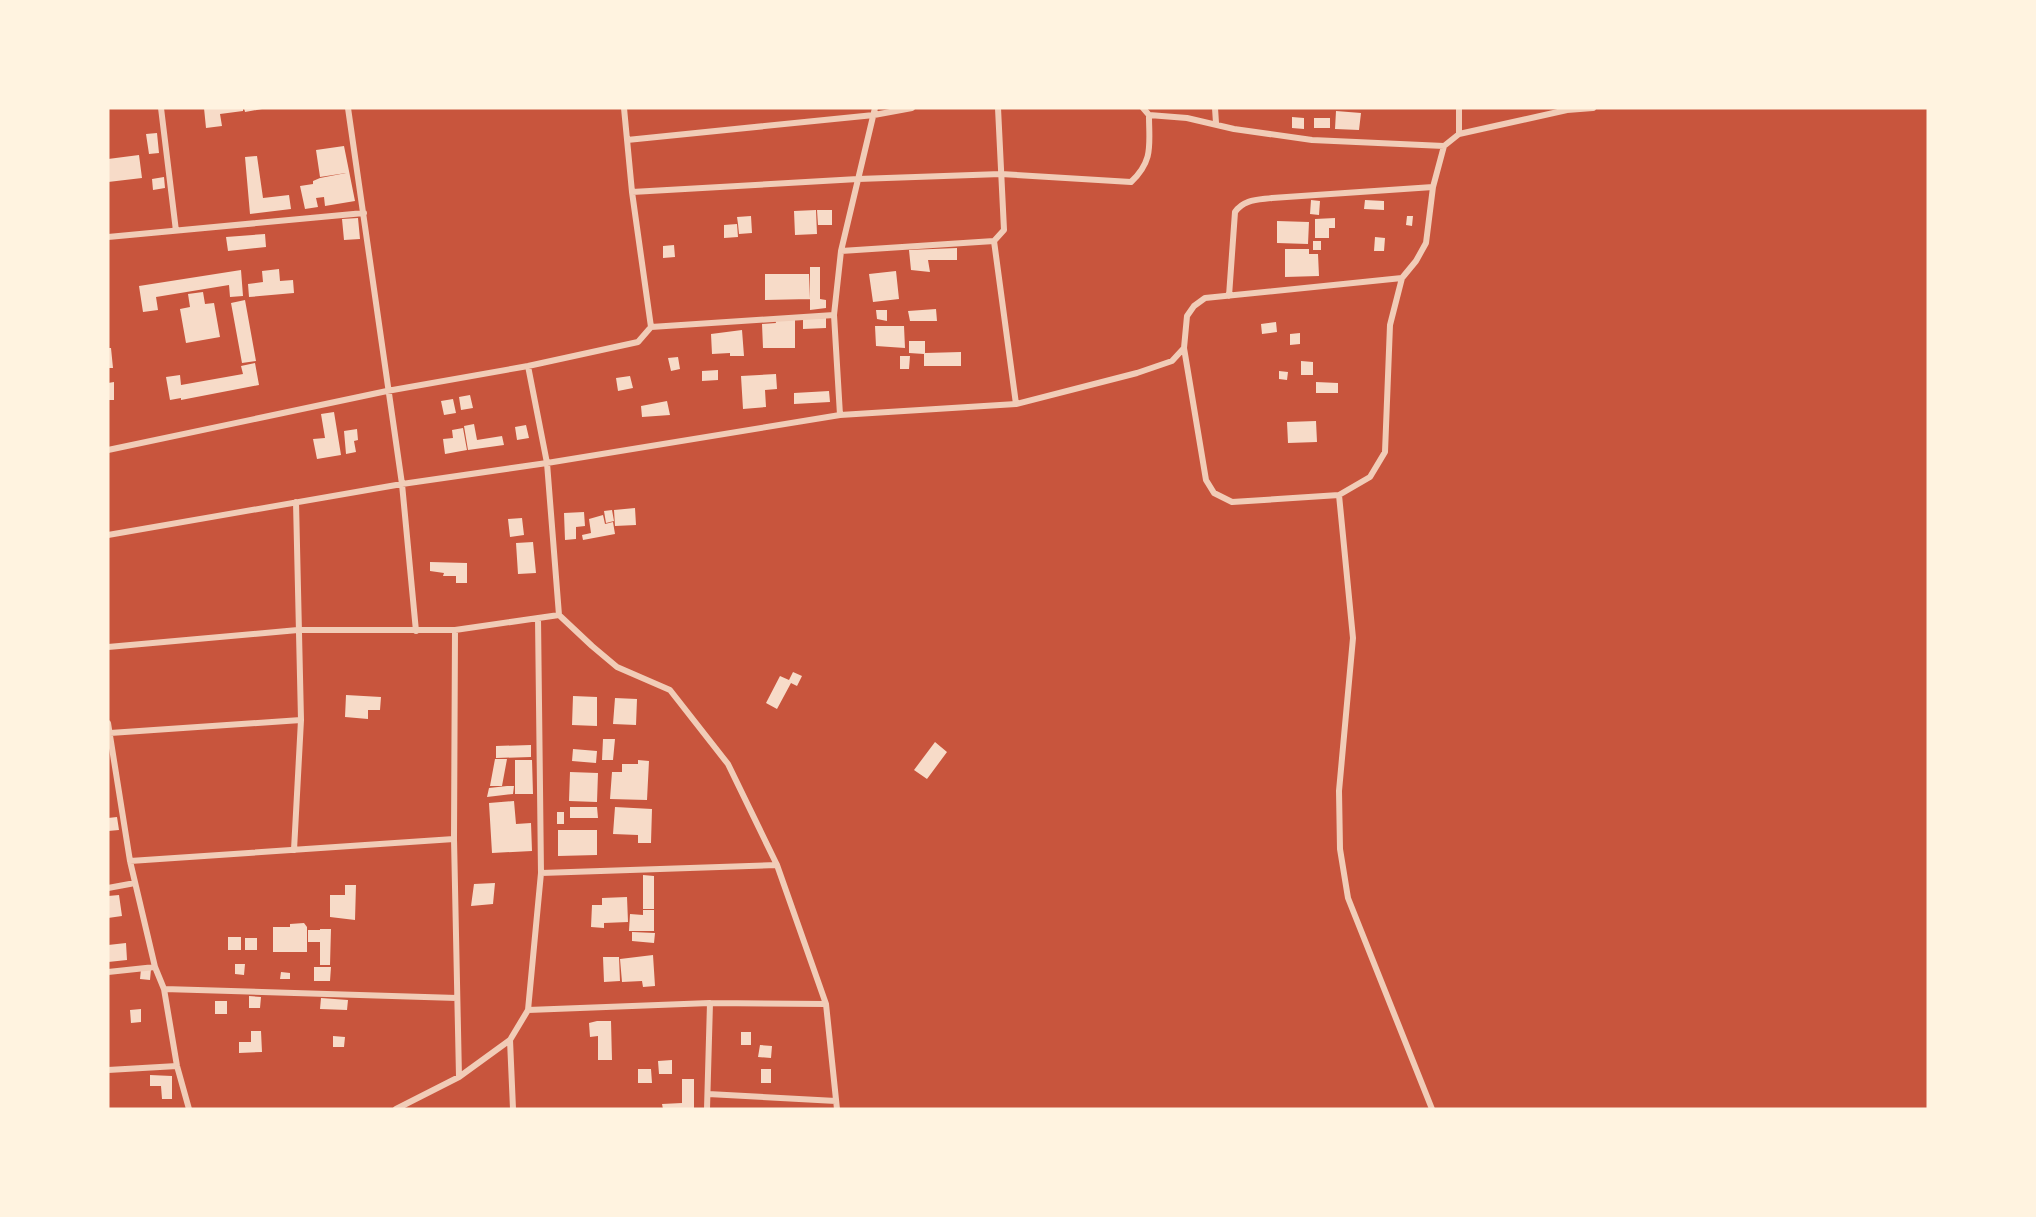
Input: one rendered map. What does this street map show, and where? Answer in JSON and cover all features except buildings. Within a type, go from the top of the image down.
[{"type":"street","points":[[161,108],[176,231]]},
{"type":"street","points":[[348,108],[402,484],[416,631]]},
{"type":"street","points":[[624,108],[632,192],[651,327]]},
{"type":"street","points":[[627,140],[912,108]]},
{"type":"street","points":[[841,251],[994,241],[1004,230],[998,108]]},
{"type":"street","points":[[632,192],[858,179],[1001,174],[1131,182],[1145,166],[1148,156],[1149,115],[1143,108]]},
{"type":"street","points":[[1215,108],[1215,123]]},
{"type":"street","points":[[1459,108],[1459,134]]},
{"type":"street","points":[[1402,278],[1205,298],[1194,306],[1187,316],[1184,348],[1206,480],[1214,493],[1232,502],[1340,495],[1370,477],[1384,452],[1390,325],[1402,278],[1416,261],[1426,243],[1433,187],[1444,146],[1459,134],[1567,110],[1593,108]]},
{"type":"street","points":[[840,415],[834,315],[841,251],[874,112]]},
{"type":"street","points":[[1149,115],[1187,118],[1234,129],[1312,140],[1444,146]]},
{"type":"street","points":[[1229,296],[1235,212],[1240,205],[1248,201],[1272,198],[1433,187]]},
{"type":"street","points":[[108,237],[364,213]]},
{"type":"street","points":[[994,241],[1016,404]]},
{"type":"street","points":[[108,450],[387,391],[528,366],[638,342],[651,327],[834,315]]},
{"type":"street","points":[[108,535],[402,484],[547,463],[840,415],[1016,404],[1137,374],[1172,361],[1184,348]]},
{"type":"street","points":[[528,366],[547,463],[559,615],[618,667],[670,690],[728,764],[777,865],[826,1004],[837,1109]]},
{"type":"street","points":[[1340,495],[1353,638],[1339,791],[1340,849],[1348,898],[1432,1109]]},
{"type":"street","points":[[294,850],[301,720],[296,502]]},
{"type":"street","points":[[108,647],[298,630],[455,630],[559,615]]},
{"type":"street","points":[[396,1109],[459,1077],[510,1040],[528,1010],[541,873],[538,618]]},
{"type":"street","points":[[455,630],[454,839],[459,1077]]},
{"type":"street","points":[[110,733],[301,720]]},
{"type":"street","points":[[108,723],[130,861],[155,967],[164,989],[177,1066],[189,1109]]},
{"type":"street","points":[[130,861],[454,839]]},
{"type":"street","points":[[541,873],[777,865]]},
{"type":"street","points":[[108,888],[135,883]]},
{"type":"street","points":[[108,972],[155,967]]},
{"type":"street","points":[[164,989],[457,998]]},
{"type":"street","points":[[528,1010],[710,1003],[826,1004]]},
{"type":"street","points":[[707,1109],[710,1003]]},
{"type":"street","points":[[510,1040],[513,1109]]},
{"type":"street","points":[[108,1070],[177,1066]]},
{"type":"street","points":[[708,1094],[836,1101]]}]
